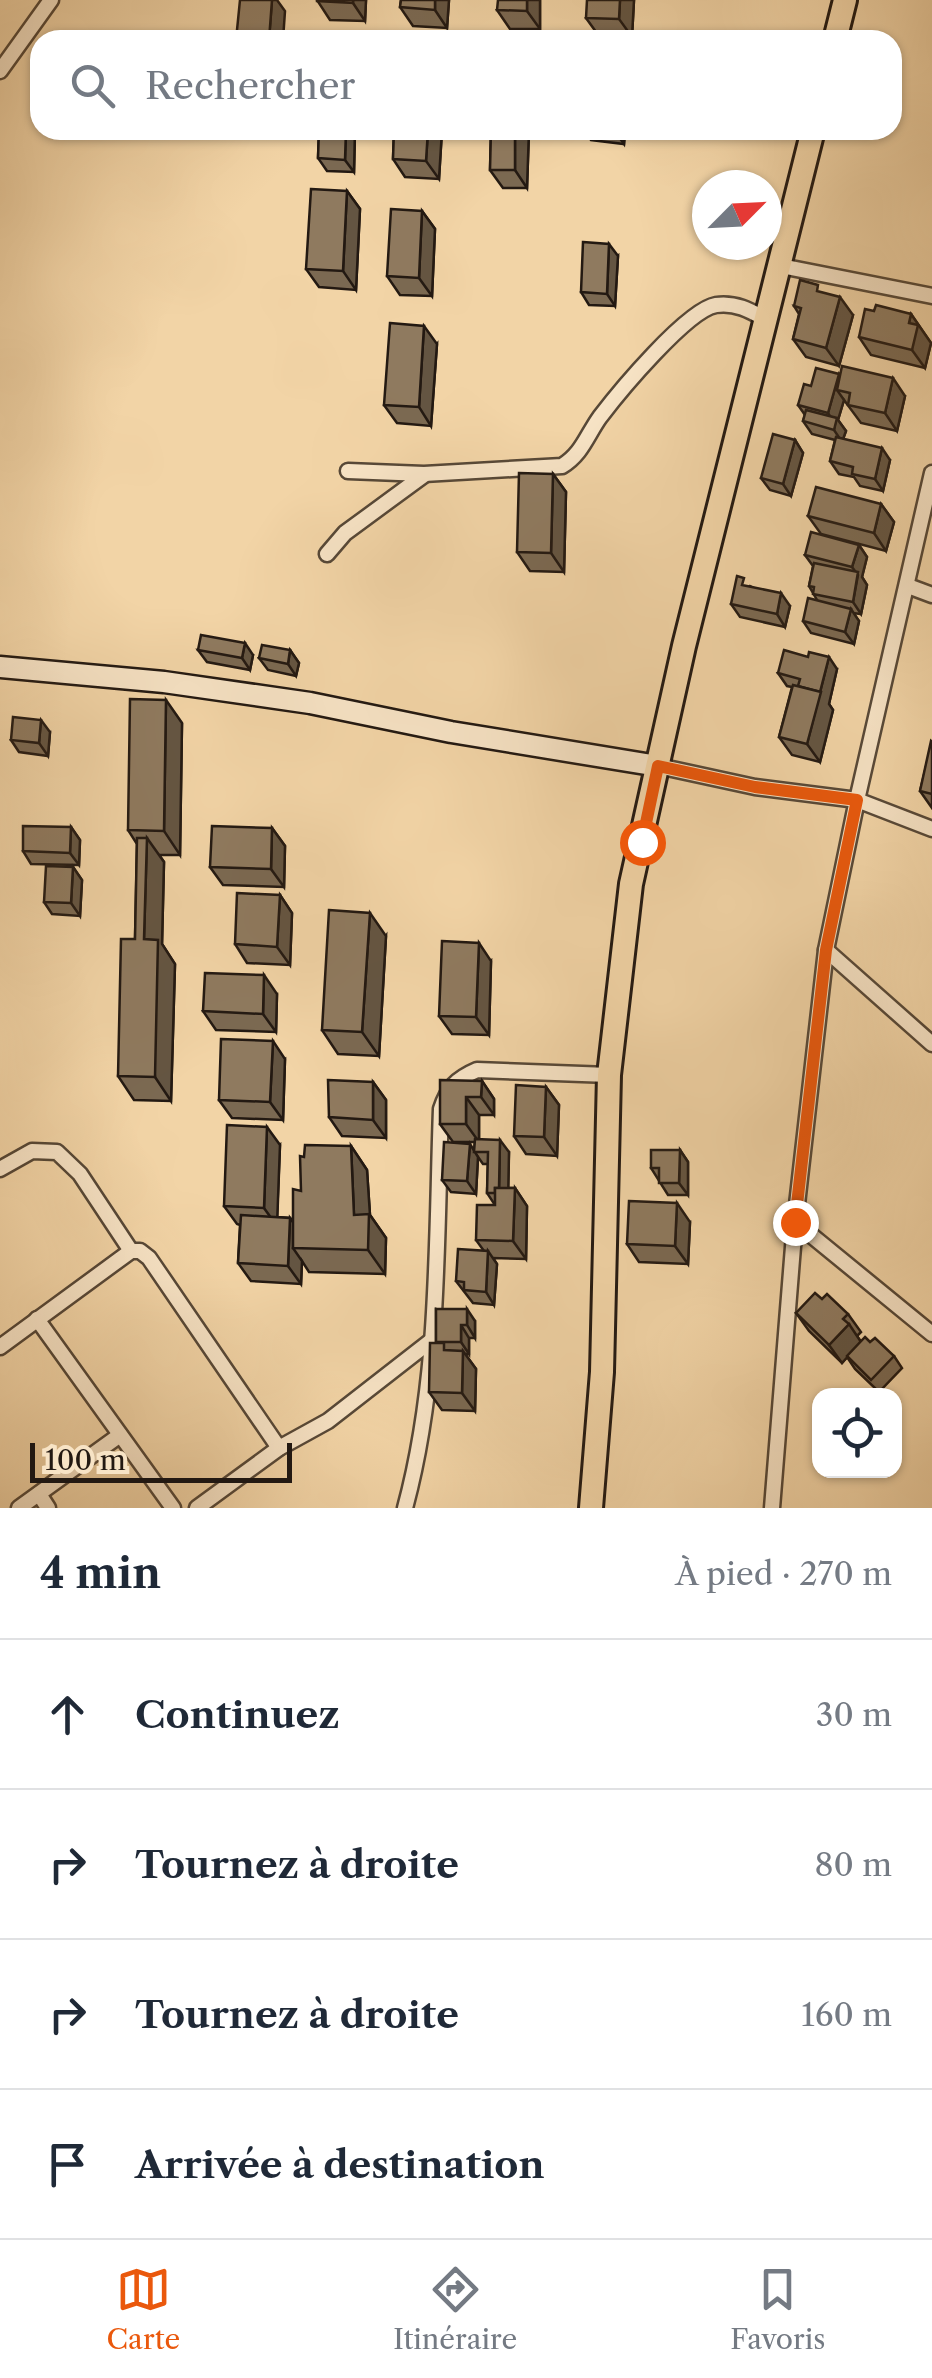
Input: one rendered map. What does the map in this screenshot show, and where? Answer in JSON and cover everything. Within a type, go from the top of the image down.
[{"type":"main road","points":[[838,30],[845,0]]},
{"type":"main road","points":[[591,1508],[602,1372],[610,1075],[624,930],[684,646],[811,140]]},
{"type":"street","points":[[0,71],[51,0]]},
{"type":"street","points":[[780,266],[932,296]]},
{"type":"street","points":[[348,471],[424,474],[562,466],[573,460],[597,421],[640,370],[696,315],[712,306],[728,304],[744,307],[767,320]]},
{"type":"street","points":[[772,1508],[795,1222],[826,950],[932,473]]},
{"type":"street","points":[[327,554],[345,534],[424,474]]},
{"type":"street","points":[[908,586],[932,596]]},
{"type":"street","points":[[0,668],[164,682],[256,695],[658,766],[755,787],[857,800],[932,829]]},
{"type":"street","points":[[826,950],[932,1044]]},
{"type":"street","points":[[405,1508],[420,1449],[432,1340],[441,1109],[447,1090],[460,1077],[477,1070],[610,1075]]},
{"type":"street","points":[[0,1170],[32,1151],[57,1152],[80,1174],[131,1251]]},
{"type":"street","points":[[795,1222],[932,1334]]},
{"type":"street","points":[[0,1347],[131,1251],[140,1252],[149,1258],[279,1448]]},
{"type":"street","points":[[36,1320],[173,1508]]},
{"type":"street","points":[[196,1508],[279,1448],[328,1421],[432,1340]]},
{"type":"street","points":[[19,1508],[120,1435]]},
{"type":"street","points":[[38,1494],[48,1508]]},
{"type":"building","points":[[240,0],[272,0],[270,30],[237,30]]},
{"type":"building","points":[[353,0],[353,3],[317,1]]},
{"type":"building","points":[[401,0],[435,0],[435,10],[400,7]]},
{"type":"building","points":[[498,0],[527,0],[527,11],[497,10]]},
{"type":"building","points":[[587,0],[620,0],[619,19],[586,18]]},
{"type":"building","points":[[319,140],[346,140],[345,160],[318,158]]},
{"type":"building","points":[[394,140],[427,140],[426,161],[393,159]]},
{"type":"building","points":[[491,140],[515,140],[515,170],[490,170]]},
{"type":"building","points":[[311,189],[347,191],[343,271],[306,269]]},
{"type":"building","points":[[391,209],[422,211],[419,278],[387,276]]},
{"type":"building","points":[[583,242],[609,244],[607,294],[581,292]]},
{"type":"building","points":[[800,280],[818,285],[817,291],[840,297],[826,348],[793,339],[801,308],[794,306]]},
{"type":"building","points":[[876,305],[911,314],[909,323],[918,325],[912,350],[859,337],[865,309],[874,311]]},
{"type":"building","points":[[390,323],[424,326],[419,407],[384,405]]},
{"type":"building","points":[[842,366],[893,378],[885,413],[848,405],[850,393],[837,390]]},
{"type":"building","points":[[816,368],[839,374],[828,413],[798,405],[804,384],[811,386]]},
{"type":"building","points":[[806,410],[837,418],[834,430],[803,421]]},
{"type":"building","points":[[773,434],[795,440],[783,484],[761,478]]},
{"type":"building","points":[[836,437],[882,448],[875,479],[852,474],[853,467],[830,461]]},
{"type":"building","points":[[519,473],[553,474],[551,553],[517,552]]},
{"type":"building","points":[[816,487],[881,504],[874,533],[808,516]]},
{"type":"building","points":[[811,532],[859,545],[852,567],[805,555]]},
{"type":"building","points":[[814,563],[858,572],[853,602],[813,594],[814,587],[809,586]]},
{"type":"building","points":[[737,576],[744,578],[742,585],[781,593],[777,614],[731,604]]},
{"type":"building","points":[[808,598],[851,609],[845,632],[803,621]]},
{"type":"building","points":[[201,635],[245,643],[242,658],[198,650]]},
{"type":"building","points":[[262,645],[290,650],[288,664],[259,658]]},
{"type":"building","points":[[784,650],[808,657],[809,652],[829,657],[820,692],[798,686],[800,679],[778,673]]},
{"type":"building","points":[[793,685],[821,692],[807,744],[779,737]]},
{"type":"building","points":[[130,699],[166,700],[164,831],[128,830]]},
{"type":"building","points":[[13,717],[41,720],[39,743],[11,740]]},
{"type":"building","points":[[932,742],[932,794],[920,791]]},
{"type":"building","points":[[23,826],[71,827],[70,853],[23,851]]},
{"type":"building","points":[[212,826],[272,828],[271,869],[210,867]]},
{"type":"building","points":[[137,838],[147,838],[144,939],[158,940],[155,1077],[118,1076],[121,939],[135,939]]},
{"type":"building","points":[[46,866],[73,867],[71,903],[44,902]]},
{"type":"building","points":[[237,893],[280,895],[277,947],[235,944]]},
{"type":"building","points":[[329,910],[370,913],[362,1032],[322,1030]]},
{"type":"building","points":[[442,941],[479,943],[476,1017],[439,1016]]},
{"type":"building","points":[[205,973],[264,975],[263,1014],[203,1011]]},
{"type":"building","points":[[221,1039],[273,1041],[270,1102],[219,1100]]},
{"type":"building","points":[[328,1080],[373,1082],[373,1120],[329,1117]]},
{"type":"building","points":[[440,1080],[482,1081],[481,1097],[466,1097],[466,1124],[440,1124]]},
{"type":"building","points":[[516,1085],[546,1087],[544,1137],[514,1136]]},
{"type":"building","points":[[227,1125],[267,1127],[264,1208],[224,1206]]},
{"type":"building","points":[[475,1139],[500,1140],[499,1188],[495,1188],[495,1193],[487,1193],[488,1152],[474,1152]]},
{"type":"building","points":[[444,1142],[470,1144],[467,1181],[442,1180]]},
{"type":"building","points":[[305,1145],[351,1146],[354,1215],[369,1214],[368,1250],[293,1248],[293,1189],[301,1191],[300,1156],[304,1157]]},
{"type":"building","points":[[651,1150],[680,1150],[679,1183],[659,1183],[659,1168],[651,1168]]},
{"type":"building","points":[[495,1188],[515,1188],[513,1241],[476,1240],[477,1205],[495,1205]]},
{"type":"building","points":[[629,1201],[677,1203],[675,1246],[627,1244]]},
{"type":"building","points":[[241,1215],[290,1218],[288,1266],[238,1263]]},
{"type":"building","points":[[458,1249],[488,1251],[486,1292],[464,1290],[464,1282],[456,1281]]},
{"type":"building","points":[[815,1293],[822,1299],[827,1294],[848,1314],[843,1319],[849,1324],[829,1345],[796,1313]]},
{"type":"building","points":[[436,1309],[467,1309],[467,1325],[461,1325],[461,1342],[436,1342]]},
{"type":"building","points":[[865,1337],[870,1342],[875,1338],[894,1356],[871,1380],[847,1356]]},
{"type":"building","points":[[430,1343],[444,1343],[444,1350],[463,1351],[462,1393],[429,1392]]},
{"type":"route","points":[[642,842],[658,766],[755,787],[857,800],[826,950],[795,1222]]}]
